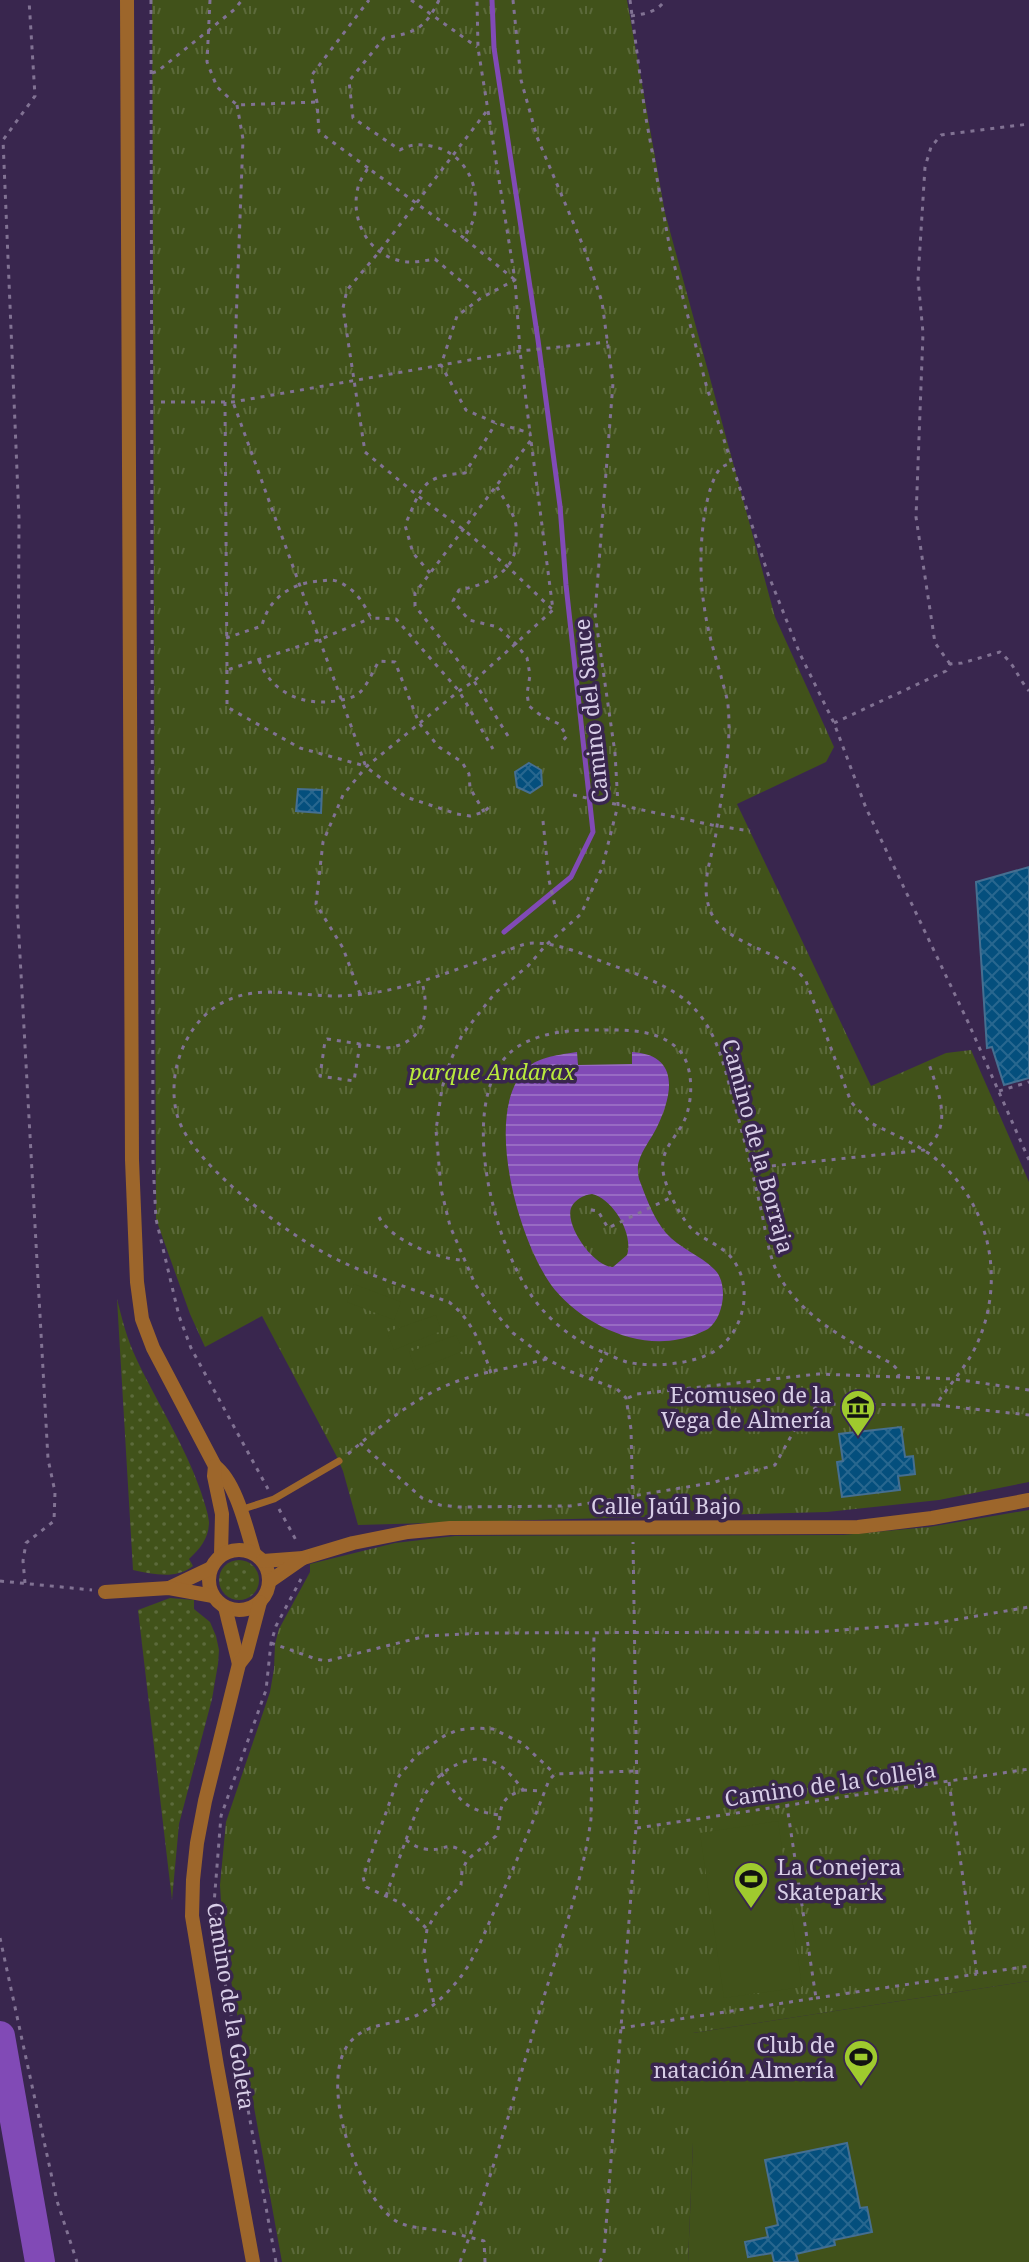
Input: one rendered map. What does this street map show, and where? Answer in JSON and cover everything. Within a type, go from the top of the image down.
[{"type":"street","points":[[127,0],[132,1160],[137,1282],[142,1319],[153,1348],[215,1466],[224,1473],[259,1557],[268,1570],[270,1581],[267,1593],[260,1602],[249,1609],[237,1611],[225,1607],[213,1596],[208,1582],[211,1568],[221,1555],[232,1550],[243,1550],[259,1557]]},
{"type":"street","points":[[215,1466],[214,1476],[222,1514],[221,1555]]},
{"type":"street","name":"Calle Jaúl Bajo","points":[[259,1557],[302,1553],[408,1532],[450,1528],[858,1527],[932,1518],[1029,1500]]},
{"type":"street","name":"Calle Jaúl Bajo","points":[[270,1581],[302,1553]]},
{"type":"street","points":[[169,1588],[211,1568]]},
{"type":"street","points":[[105,1592],[169,1588],[213,1596]]},
{"type":"street","name":"Camino de la Goleta","points":[[253,2262],[192,1916],[197,1843],[205,1801],[239,1664],[246,1655],[260,1602]]},
{"type":"street","name":"Camino de la Goleta","points":[[225,1607],[239,1664]]},
{"type":"lane","points":[[240,1510],[274,1499],[339,1461]]},
{"type":"path","points":[[25,1583],[23,1561],[26,1543],[54,1521],[55,1492],[48,1459],[17,902],[19,518],[3,140],[35,96],[29,0]]},
{"type":"path","points":[[151,0],[153,1147],[156,1219],[179,1316],[191,1348],[302,1553]]},
{"type":"path","points":[[210,0],[207,62],[217,87],[237,105],[243,139],[233,402],[366,767]]},
{"type":"path","points":[[150,73],[158,71],[242,0]]},
{"type":"path","points":[[369,0],[311,76],[319,132],[464,238],[515,280]]},
{"type":"path","points":[[411,0],[478,48]]},
{"type":"path","points":[[439,0],[422,28],[409,34],[384,38],[349,81],[353,118],[400,150],[420,144],[439,147],[454,154],[466,167],[473,182],[476,204],[473,222],[464,238]]},
{"type":"path","points":[[477,0],[478,48],[515,280],[520,351],[553,610]]},
{"type":"path","name":"Camino del Sauce","points":[[513,0],[521,80],[537,137],[584,248],[602,302],[608,342],[613,383],[595,614],[615,753],[618,805],[602,868],[581,914],[528,966],[495,993],[462,1035],[442,1088],[436,1130],[441,1189],[450,1226],[475,1284],[513,1333],[547,1359],[617,1389],[626,1398]]},
{"type":"path","points":[[630,0],[645,113],[670,249],[707,388],[768,574],[800,654],[834,723],[866,808],[1029,1160]]},
{"type":"path","points":[[631,16],[649,13],[665,0]]},
{"type":"path","points":[[237,105],[317,102]]},
{"type":"path","points":[[487,110],[347,290],[343,308],[365,452],[464,530],[553,610]]},
{"type":"path","points":[[950,664],[935,643],[916,517],[923,333],[918,279],[925,167],[931,147],[941,135],[1029,124]]},
{"type":"path","points":[[368,168],[359,184],[357,201],[358,220],[370,243],[379,252],[398,261],[435,259],[481,298]]},
{"type":"path","points":[[515,280],[481,298],[457,316],[441,365],[466,410],[530,433]]},
{"type":"path","points":[[161,402],[233,402],[520,351],[608,342]]},
{"type":"path","points":[[225,402],[227,707],[300,748],[366,767],[406,797],[470,816],[484,812],[492,804]]},
{"type":"path","points":[[430,573],[413,553],[405,525],[422,488],[437,476],[465,473],[496,423]]},
{"type":"path","points":[[508,736],[474,681],[415,606],[415,593],[531,440]]},
{"type":"path","points":[[731,463],[716,473],[706,506],[701,556],[703,603],[728,704],[728,757],[706,876],[711,912],[730,933],[780,958],[800,972],[851,1102],[871,1123],[924,1150],[957,1180],[969,1194],[984,1225],[991,1259],[991,1292],[982,1330],[969,1359],[936,1405]]},
{"type":"path","points":[[497,487],[516,522],[516,548],[508,567],[498,577],[483,585],[459,590],[453,601],[469,620],[498,627],[527,658],[529,706],[559,724],[567,736],[561,743]]},
{"type":"path","points":[[226,638],[262,626],[264,615],[273,603],[284,592],[301,583],[336,580],[358,595],[371,618]]},
{"type":"path","points":[[360,995],[343,948],[316,904],[323,842],[343,795],[366,767],[474,681],[553,610]]},
{"type":"path","points":[[227,670],[321,639],[371,618],[396,619],[459,691],[493,749]]},
{"type":"path","points":[[950,664],[1000,652],[1013,663],[1029,691]]},
{"type":"path","points":[[259,660],[268,678],[284,692],[300,700],[320,703],[359,694],[379,661],[395,662],[419,723],[439,747],[462,762],[469,774],[470,788],[484,812]]},
{"type":"path","points":[[834,723],[946,671],[950,664]]},
{"type":"path","points":[[573,795],[750,831]]},
{"type":"path","points":[[543,821],[549,880],[556,910]]},
{"type":"path","name":"Camino de la Borraja","points":[[491,1373],[476,1334],[459,1310],[449,1302],[335,1258],[295,1235],[222,1176],[186,1134],[178,1118],[174,1096],[178,1058],[195,1026],[208,1012],[224,1001],[255,992],[319,995],[380,992],[421,982],[531,943],[557,946],[629,971],[674,992],[692,1005],[717,1042],[778,1276],[790,1292],[830,1328],[891,1363],[899,1376]]},
{"type":"path","points":[[360,1044],[354,1081],[320,1076],[327,1039],[360,1044],[386,1048],[394,1047],[418,1032],[426,1009],[423,986]]},
{"type":"path","points":[[589,1030],[625,1030],[650,1033],[666,1040],[685,1058],[691,1086],[686,1117],[663,1160],[663,1175],[691,1228],[727,1253],[741,1276],[744,1304],[732,1337],[713,1352],[661,1366],[627,1362],[605,1353],[572,1336],[540,1308],[515,1266],[498,1226],[485,1169],[484,1130],[488,1094],[495,1073],[516,1048],[534,1038],[589,1030]]},
{"type":"path","points":[[752,1168],[924,1150],[936,1138],[943,1120],[928,1061]]},
{"type":"path","points":[[999,1091],[1029,1082]]},
{"type":"path","points":[[591,1210],[598,1211],[608,1228],[672,1197]]},
{"type":"path","points":[[379,1217],[385,1226],[412,1244],[436,1255],[463,1260]]},
{"type":"path","points":[[591,1380],[605,1353]]},
{"type":"path","points":[[339,1461],[420,1398],[447,1385],[547,1359]]},
{"type":"path","points":[[600,2262],[604,2253],[636,1828],[633,1495],[631,1429],[626,1398],[637,1394],[818,1374],[954,1379],[1029,1390]]},
{"type":"path","points":[[360,1443],[422,1498],[440,1505],[570,1506],[711,1483],[775,1465],[795,1429],[819,1404],[936,1405],[1029,1415]]},
{"type":"path","points":[[276,2262],[231,2020],[214,1904],[221,1816],[266,1690],[276,1626],[304,1574]]},
{"type":"path","points":[[0,1581],[105,1592]]},
{"type":"path","points":[[271,1643],[327,1661],[426,1636],[860,1630],[936,1623],[1029,1607]]},
{"type":"path","points":[[460,2262],[585,1859],[591,1819],[594,1634]]},
{"type":"path","points":[[427,1929],[403,1904],[366,1887],[363,1877],[399,1776],[434,1741],[458,1730],[477,1728],[493,1729],[513,1737],[555,1774]]},
{"type":"path","points":[[386,1896],[424,1793],[441,1773],[475,1758],[491,1761],[508,1770],[523,1790]]},
{"type":"path","name":"Camino de la Colleja","points":[[636,1828],[1029,1769]]},
{"type":"path","points":[[485,2262],[486,2243],[470,2237],[406,2226],[394,2220],[372,2194],[349,2147],[338,2103],[341,2058],[354,2038],[367,2029],[417,2015],[434,2004],[461,1977],[518,1859],[549,1780],[555,1774],[636,1771]]},
{"type":"path","points":[[441,1773],[466,1805],[478,1812],[499,1815]]},
{"type":"path","points":[[949,1782],[977,1974]]},
{"type":"path","points":[[434,2004],[424,1954],[427,1929],[438,1910],[461,1885],[467,1860],[496,1836],[504,1801],[511,1794],[523,1790],[545,1791]]},
{"type":"path","points":[[787,1806],[816,1998]]},
{"type":"path","points":[[406,1840],[429,1850],[456,1847],[471,1857]]},
{"type":"path","points":[[0,1938],[57,2201],[77,2262]]},
{"type":"path","points":[[621,2028],[1029,1966]]},
{"type":"green space","name":"parque Andarax","points":[[152,0],[627,0],[665,213],[775,617],[834,747],[826,762],[737,804],[871,1086],[946,1053],[971,1050],[1029,1182],[1029,1482],[939,1500],[827,1512],[358,1525],[336,1455],[262,1316],[205,1347],[156,1219]]},
{"type":"green space","points":[[354,1284],[401,1302],[394,1320],[347,1302]]},
{"type":"green space","points":[[117,1299],[133,1351],[187,1458],[208,1514],[206,1538],[189,1559],[193,1566],[179,1573],[164,1575],[133,1570]]},
{"type":"green space","points":[[436,1315],[441,1331],[394,1350],[387,1332]]},
{"type":"green space","points":[[456,1335],[463,1351],[416,1370],[409,1352]]},
{"type":"green space","points":[[1029,1510],[1029,1981],[693,2033],[693,2143],[688,2262],[282,2262],[223,1936],[220,1885],[226,1822],[270,1692],[279,1629],[310,1572],[310,1564],[395,1543],[455,1536],[843,1535],[929,1527]]},
{"type":"green space","points":[[239,1560],[253,1566],[259,1580],[253,1594],[239,1600],[225,1594],[219,1580],[225,1566]]},
{"type":"green space","points":[[170,1598],[194,1600],[194,1609],[210,1622],[219,1650],[212,1699],[179,1824],[172,1900],[138,1610]]},
{"type":"green space","name":"La Conejera Skatepark","points":[[778,1821],[802,1987],[724,1998],[700,1833]]},
{"type":"green space","name":"Club de natación Almería","points":[[1029,1981],[1029,2262],[688,2262],[693,2143],[693,2033]]},
{"type":"shaded area","points":[[577,1052],[578,1065],[632,1064],[632,1052],[648,1055],[666,1069],[669,1091],[666,1104],[640,1157],[638,1175],[650,1207],[666,1233],[719,1275],[723,1291],[721,1308],[718,1317],[705,1331],[683,1338],[646,1340],[628,1337],[595,1323],[555,1290],[529,1244],[510,1180],[506,1147],[507,1116],[513,1089],[531,1065],[557,1055]],"holes":[[[592,1194],[600,1197],[620,1218],[627,1237],[627,1255],[613,1267],[605,1265],[590,1253],[577,1235],[570,1216],[571,1208],[580,1198]]]},
{"type":"building","points":[[529,763],[541,770],[542,785],[530,793],[517,787],[515,772]]},
{"type":"building","points":[[298,789],[322,790],[321,813],[296,811]]},
{"type":"building","points":[[1029,867],[1029,1078],[1004,1085],[992,1047],[987,1048],[976,882]]},
{"type":"building","points":[[901,1427],[905,1457],[913,1456],[915,1474],[898,1476],[900,1490],[842,1497],[837,1462],[843,1461],[839,1434]]},
{"type":"building","points":[[847,2143],[860,2208],[867,2207],[872,2232],[834,2240],[835,2245],[796,2254],[798,2262],[774,2262],[772,2253],[748,2257],[745,2242],[768,2237],[766,2228],[778,2225],[765,2160]]},
{"type":"waterway","points":[[492,0],[494,48],[560,506],[593,832],[571,877],[504,932]]},
{"type":"waterway","points":[[0,2036],[40,2262]]},
{"type":"place","name":"Ecomuseo de la Vega de Almería","points":[[858,1438]]},
{"type":"place","name":"La Conejera Skatepark","points":[[751,1910]]},
{"type":"place","name":"Club de natación Almería","points":[[861,2088]]}]
